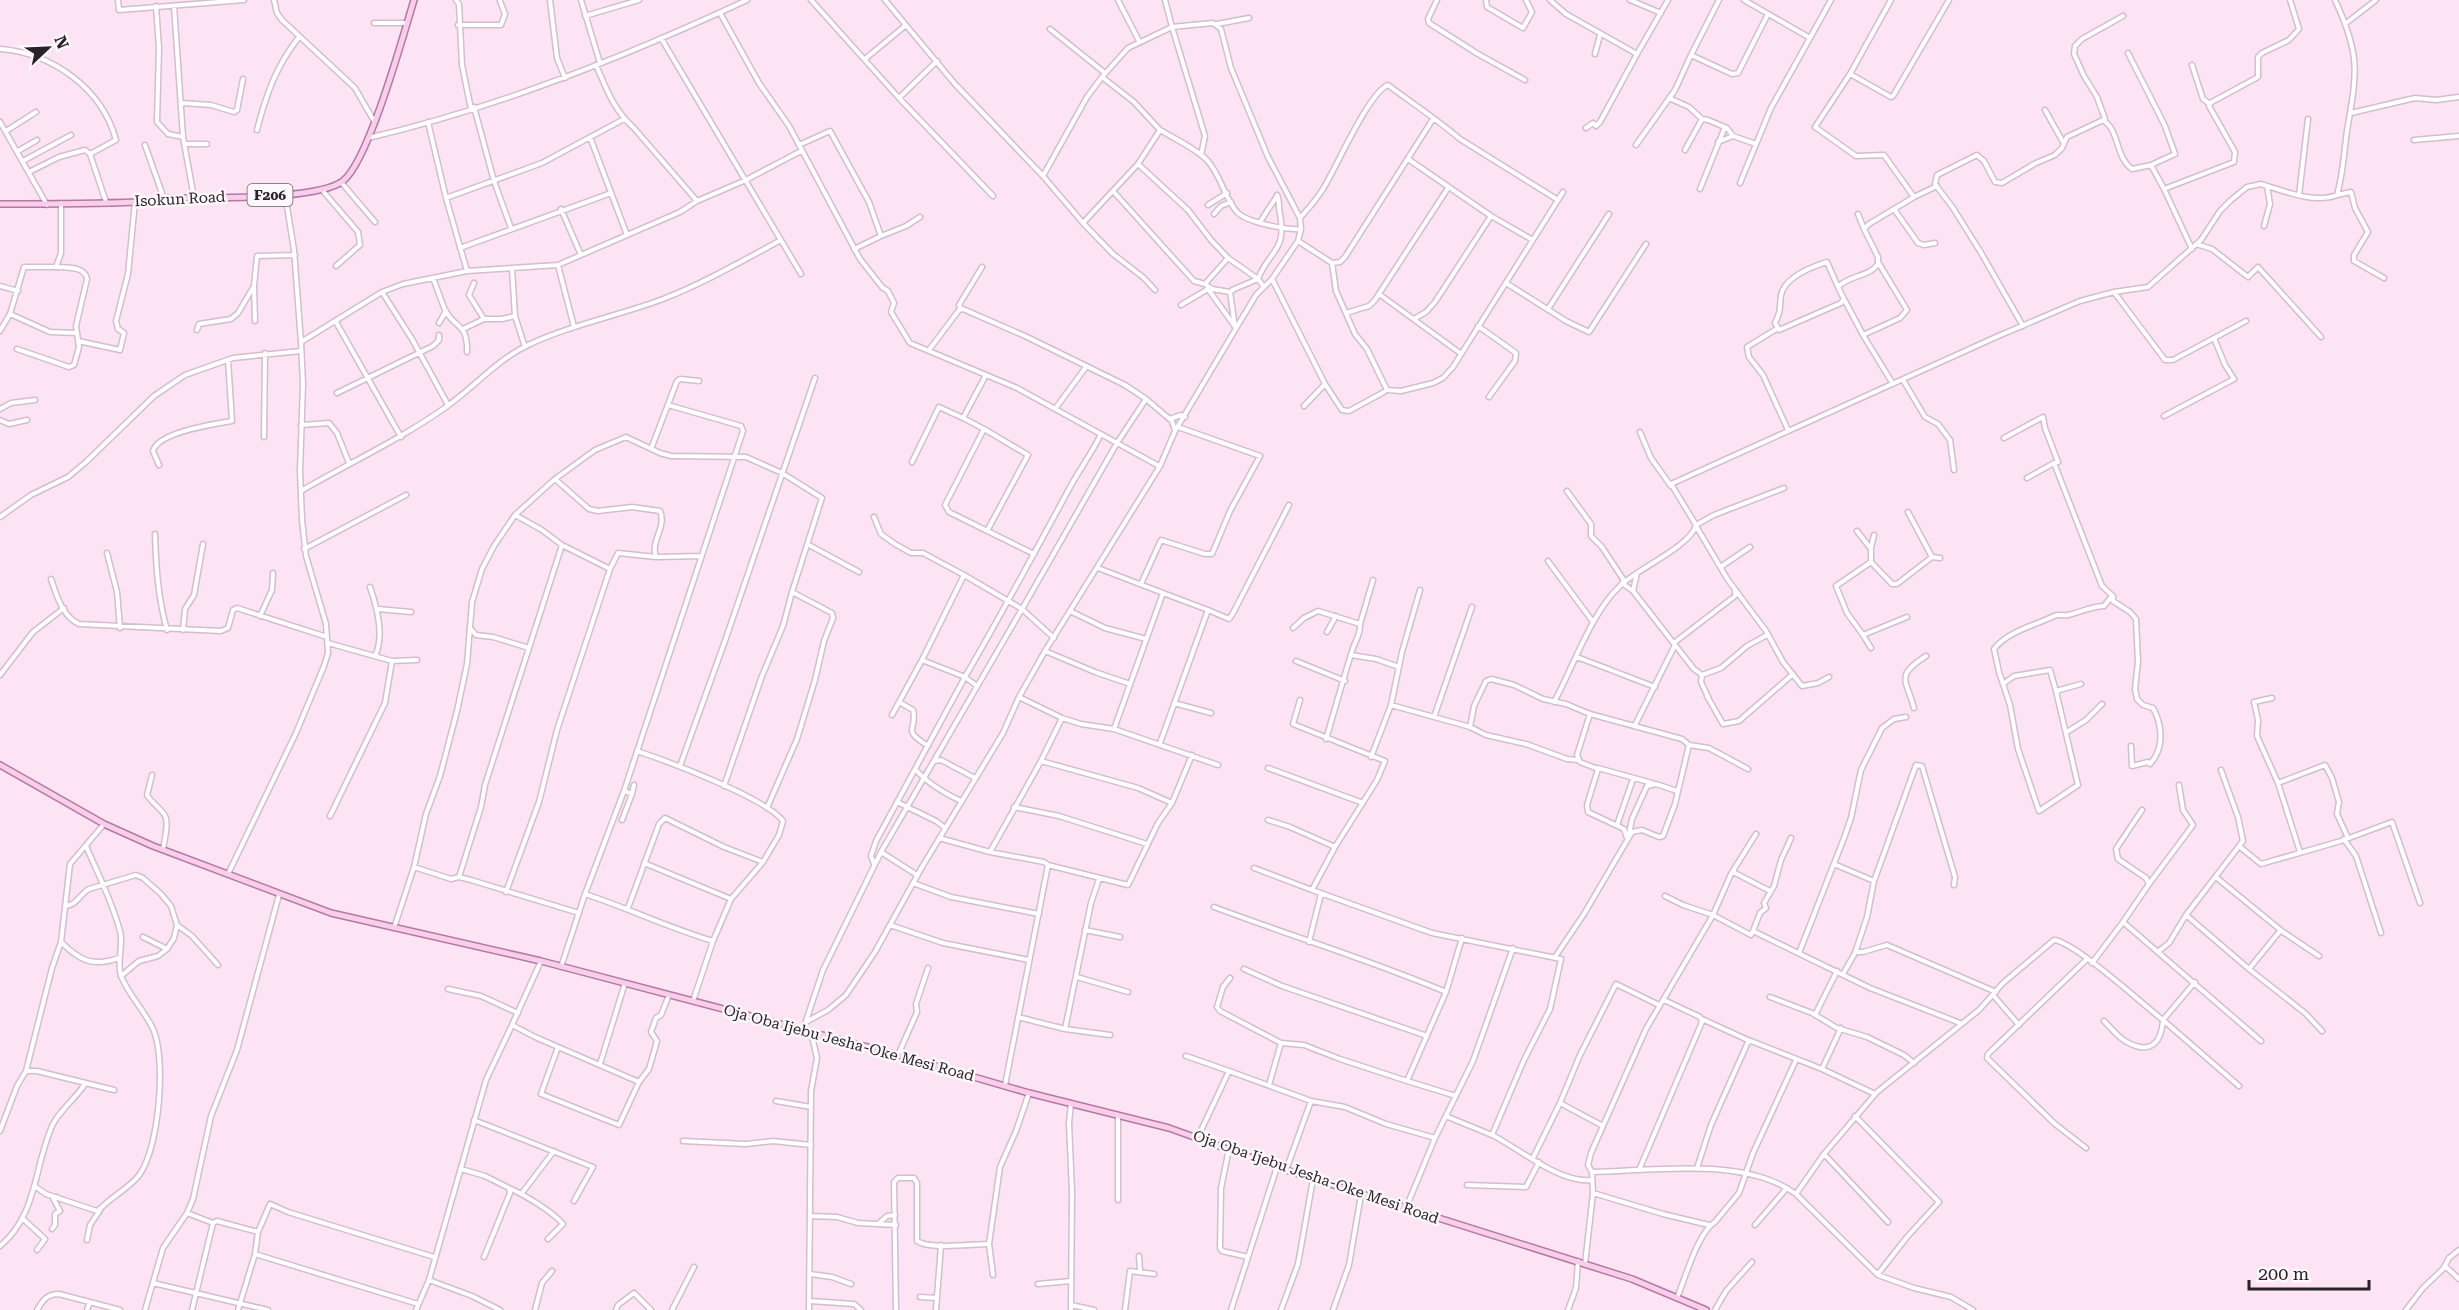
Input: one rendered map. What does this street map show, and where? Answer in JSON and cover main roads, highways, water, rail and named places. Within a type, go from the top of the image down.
[{"type":"main road","name":"Isokun Road","points":[[0,204],[135,202],[285,194],[323,190],[341,182],[351,171],[368,138],[414,0]]},
{"type":"main road","name":"Oja Oba Ijebu Jesha-Oke Mesi Road","points":[[2,765],[104,824],[163,850],[331,913],[542,961],[811,1031],[1029,1093],[1071,1102],[1198,1137],[1361,1195],[1632,1279],[1706,1310]]}]
